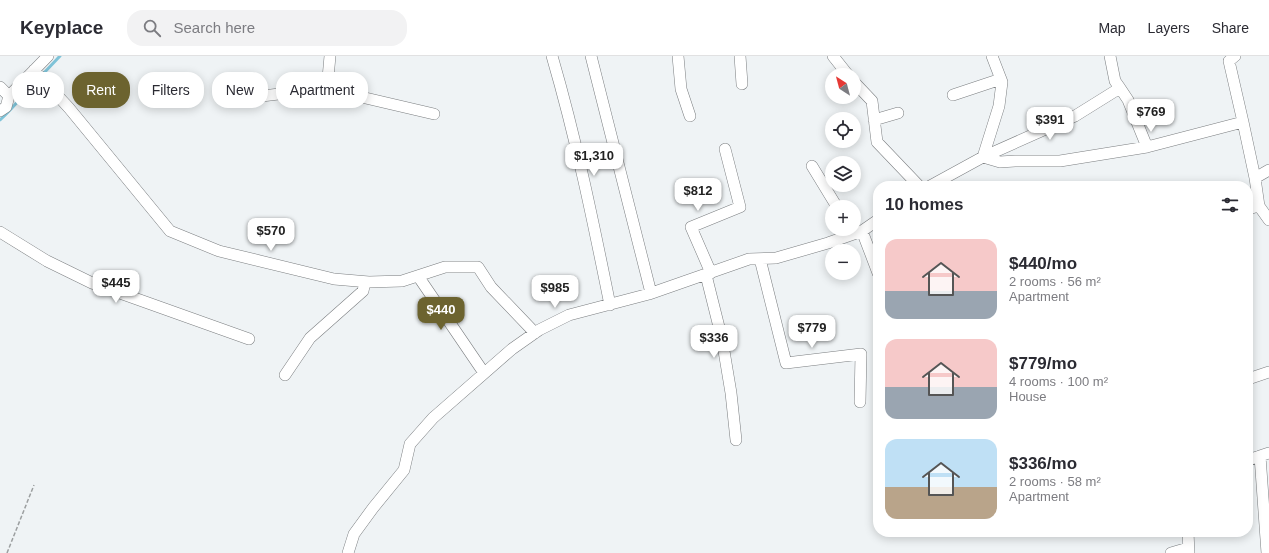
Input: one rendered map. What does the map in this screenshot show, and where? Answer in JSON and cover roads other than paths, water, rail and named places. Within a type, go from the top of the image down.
[{"type":"street","points":[[0,111],[6,107],[9,96],[48,56]]},
{"type":"street","points":[[329,72],[330,56]]},
{"type":"street","points":[[552,56],[564,97],[600,254],[610,305]]},
{"type":"street","points":[[591,56],[651,293]]},
{"type":"street","points":[[678,56],[681,89],[690,116]]},
{"type":"street","points":[[740,56],[742,84]]},
{"type":"street","points":[[833,56],[842,68]]},
{"type":"street","points":[[983,157],[999,106],[1002,82],[992,56]]},
{"type":"street","points":[[1110,56],[1115,81],[1128,100],[1147,147]]},
{"type":"street","points":[[1234,56],[1229,61],[1255,178],[1253,208],[1269,220]]},
{"type":"street","points":[[34,70],[69,108],[170,230],[219,251],[334,279],[365,282],[402,281],[445,267],[478,267],[496,292],[535,333]]},
{"type":"street","points":[[953,95],[1001,79]]},
{"type":"street","points":[[0,86],[9,96]]},
{"type":"street","points":[[939,181],[983,157],[1075,116],[1120,88]]},
{"type":"street","points":[[861,90],[872,102],[877,142],[914,181]]},
{"type":"street","points":[[368,99],[434,114]]},
{"type":"street","points":[[874,120],[898,113]]},
{"type":"street","points":[[983,157],[1000,162],[1060,161],[1147,147],[1243,122]]},
{"type":"street","points":[[725,149],[740,207],[691,227],[708,274],[722,339],[731,393],[736,440]]},
{"type":"street","points":[[812,166],[833,200]]},
{"type":"street","points":[[1255,178],[1269,170]]},
{"type":"street","points":[[861,228],[873,222]]},
{"type":"street","points":[[0,232],[47,261],[92,283],[249,339]]},
{"type":"street","points":[[348,553],[354,534],[404,470],[410,444],[433,418],[512,349],[535,333],[569,315],[651,293],[749,259],[776,258],[828,244],[845,236]]},
{"type":"street","points":[[859,236],[873,263]]},
{"type":"street","points":[[760,259],[786,363],[861,354],[860,402]]},
{"type":"street","points":[[418,276],[484,373]]},
{"type":"street","points":[[285,375],[310,338],[363,291],[365,282]]},
{"type":"street","points":[[1253,377],[1269,372]]},
{"type":"street","points":[[1253,458],[1264,455],[1267,553]]},
{"type":"street","points":[[1171,553],[1189,550],[1188,537]]},
{"type":"waterway","points":[[45,72],[60,56]]},
{"type":"waterway","points":[[0,120],[12,108]]}]
